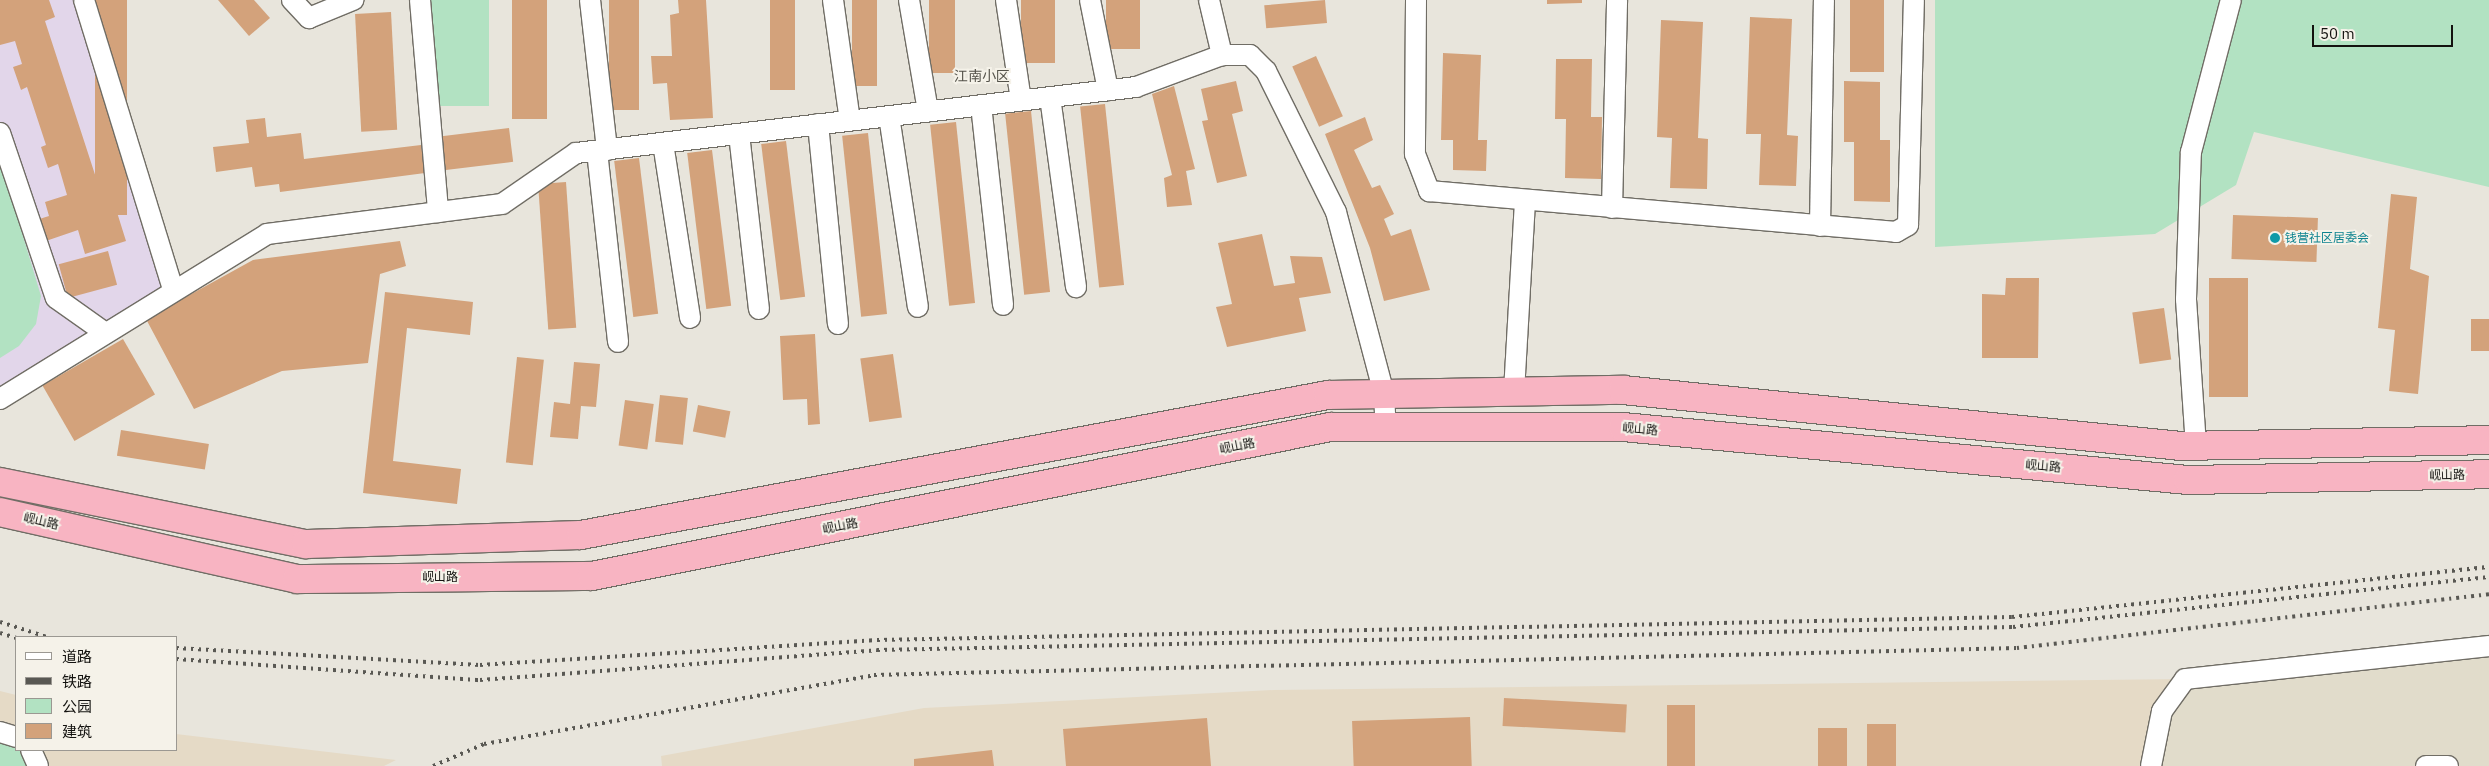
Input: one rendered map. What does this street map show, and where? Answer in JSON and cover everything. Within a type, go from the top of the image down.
[{"type":"highway","points":[[0,482],[306,544],[581,535],[1328,395],[1623,390],[2196,446],[2489,440]]},
{"type":"highway","name":"岘山路","points":[[0,512],[297,579],[592,576],[1330,427],[1623,427],[2188,480],[2489,474]]},
{"type":"street","points":[[84,0],[173,290]]},
{"type":"street","points":[[292,0],[309,18],[354,0]]},
{"type":"street","points":[[420,0],[438,212]]},
{"type":"street","points":[[590,0],[618,342]]},
{"type":"street","points":[[833,0],[850,120]]},
{"type":"street","points":[[909,0],[928,112]]},
{"type":"street","points":[[1006,0],[1021,100]]},
{"type":"street","points":[[1090,0],[1108,90]]},
{"type":"street","points":[[1209,0],[1222,55]]},
{"type":"street","points":[[1416,0],[1415,154],[1429,191],[1525,201],[1896,232],[1908,226],[1914,0]]},
{"type":"street","points":[[1612,208],[1617,0]]},
{"type":"street","points":[[1820,226],[1824,0]]},
{"type":"street","points":[[2196,446],[2186,298],[2191,152],[2231,0]]},
{"type":"street","points":[[0,399],[104,332],[267,234],[502,204],[576,153],[1136,87],[1222,55],[1250,55],[1266,71],[1336,212],[1384,394],[1386,427]]},
{"type":"street","points":[[1050,97],[1076,286]]},
{"type":"street","points":[[981,105],[1003,305]]},
{"type":"street","points":[[889,116],[918,307]]},
{"type":"street","points":[[818,124],[838,324]]},
{"type":"street","points":[[0,133],[56,298],[104,332]]},
{"type":"street","points":[[739,134],[759,309]]},
{"type":"street","points":[[663,143],[690,318]]},
{"type":"street","points":[[1514,392],[1525,201]]},
{"type":"street","points":[[2151,766],[2162,712],[2185,679],[2489,646]]},
{"type":"street","points":[[0,732],[15,737]]},
{"type":"street","points":[[31,751],[38,766]]},
{"type":"street","points":[[2426,766],[2448,766]]},
{"type":"shaded area","points":[[0,0],[78,0],[166,288],[0,393]]},
{"type":"shaded area","points":[[2489,646],[2489,766],[2151,766],[2185,679]]},
{"type":"shaded area","points":[[2185,679],[2151,766],[662,766],[661,756],[924,708],[1274,690]]},
{"type":"shaded area","points":[[0,691],[15,695],[15,751],[178,751],[178,734],[396,760],[384,766],[0,766]]},
{"type":"green space","points":[[431,0],[489,0],[489,106],[431,106]]},
{"type":"green space","points":[[1935,0],[2489,0],[2489,187],[2254,132],[2236,185],[2155,234],[1935,247]]},
{"type":"green space","points":[[0,159],[41,296],[36,324],[19,346],[0,358]]},
{"type":"green space","points":[[0,732],[15,737],[15,751],[31,751],[38,766],[0,766]]},
{"type":"building","points":[[0,0],[49,0],[55,17],[45,21],[101,193],[110,190],[126,241],[85,254],[78,230],[40,243],[33,221],[49,216],[45,202],[67,195],[58,164],[48,168],[41,147],[46,145],[27,87],[21,90],[13,67],[22,64],[15,41],[0,45]]},
{"type":"building","points":[[95,0],[127,0],[127,215],[95,215]]},
{"type":"building","points":[[218,0],[254,0],[270,18],[249,36]]},
{"type":"building","points":[[512,0],[547,0],[547,119],[512,119]]},
{"type":"building","points":[[609,0],[639,0],[639,110],[609,110]]},
{"type":"building","points":[[678,0],[706,0],[713,118],[670,120],[667,83],[653,84],[651,56],[672,56],[670,15],[679,13]]},
{"type":"building","points":[[770,0],[795,0],[795,90],[770,90]]},
{"type":"building","points":[[852,0],[877,0],[877,86],[852,86]]},
{"type":"building","points":[[929,0],[955,0],[955,73],[929,73]]},
{"type":"building","points":[[1021,0],[1055,0],[1055,63],[1021,63]]},
{"type":"building","points":[[1106,0],[1140,0],[1140,49],[1106,49]]},
{"type":"building","points":[[1325,0],[1327,23],[1266,28],[1264,5]]},
{"type":"building","points":[[1547,0],[1582,0],[1582,3],[1547,4]]},
{"type":"building","points":[[1850,0],[1884,0],[1884,72],[1850,72]]},
{"type":"building","points":[[391,12],[397,130],[361,132],[355,14]]},
{"type":"building","points":[[1750,17],[1792,19],[1787,135],[1798,136],[1796,186],[1759,185],[1761,134],[1746,134]]},
{"type":"building","points":[[1661,20],[1703,22],[1698,138],[1708,139],[1707,189],[1670,188],[1672,138],[1657,137]]},
{"type":"building","points":[[1443,53],[1481,55],[1478,140],[1487,140],[1486,171],[1453,170],[1453,140],[1441,140]]},
{"type":"building","points":[[1316,56],[1343,116],[1319,127],[1292,67]]},
{"type":"building","points":[[1556,59],[1592,59],[1591,117],[1602,117],[1601,179],[1565,178],[1566,119],[1555,119]]},
{"type":"building","points":[[1236,81],[1243,111],[1232,114],[1247,176],[1217,183],[1202,121],[1208,120],[1201,89]]},
{"type":"building","points":[[1844,81],[1880,82],[1880,140],[1890,140],[1890,202],[1854,201],[1854,142],[1844,142]]},
{"type":"building","points":[[1174,86],[1195,169],[1186,171],[1192,205],[1167,207],[1164,178],[1172,175],[1152,94]]},
{"type":"building","points":[[1105,104],[1124,285],[1099,288],[1080,107]]},
{"type":"building","points":[[1031,111],[1050,292],[1024,295],[1005,114]]},
{"type":"building","points":[[1365,117],[1373,140],[1354,150],[1372,188],[1380,185],[1394,214],[1384,219],[1391,236],[1411,229],[1430,290],[1384,301],[1370,248],[1325,134]]},
{"type":"building","points":[[265,118],[267,137],[301,133],[304,159],[421,145],[425,173],[280,192],[279,184],[255,187],[252,167],[216,172],[213,147],[249,143],[246,120]]},
{"type":"building","points":[[956,122],[975,303],[949,306],[930,125]]},
{"type":"building","points":[[509,128],[513,162],[440,171],[436,137]]},
{"type":"building","points":[[868,133],[887,314],[861,317],[842,136]]},
{"type":"building","points":[[786,141],[805,297],[780,300],[761,144]]},
{"type":"building","points":[[712,150],[731,306],[706,309],[687,153]]},
{"type":"building","points":[[639,158],[658,314],[633,317],[614,161]]},
{"type":"building","points":[[566,182],[576,328],[548,330],[538,184]]},
{"type":"building","points":[[2391,194],[2417,197],[2410,269],[2429,276],[2418,394],[2389,391],[2395,330],[2378,328]]},
{"type":"building","name":"钱营社区居委会","points":[[2233,215],[2318,218],[2316,262],[2231,259]]},
{"type":"building","points":[[1262,234],[1274,286],[1295,283],[1290,256],[1322,257],[1331,293],[1299,298],[1306,331],[1227,347],[1216,307],[1232,304],[1218,243]]},
{"type":"building","points":[[400,241],[406,266],[380,274],[368,363],[282,371],[194,409],[146,319],[253,260]]},
{"type":"building","points":[[108,251],[117,285],[68,298],[59,264]]},
{"type":"building","points":[[2006,278],[2039,278],[2038,358],[1982,358],[1982,294],[2005,295]]},
{"type":"building","points":[[2209,278],[2248,278],[2248,397],[2209,397]]},
{"type":"building","points":[[385,292],[473,302],[470,335],[407,328],[393,461],[461,469],[457,504],[363,493]]},
{"type":"building","points":[[2164,308],[2171,359],[2140,364],[2132,312]]},
{"type":"building","points":[[2471,319],[2489,319],[2489,351],[2471,351]]},
{"type":"building","points":[[815,334],[820,424],[808,425],[807,399],[783,400],[780,336]]},
{"type":"building","points":[[123,339],[155,394],[74,441],[42,386]]},
{"type":"building","points":[[893,354],[902,417],[869,422],[860,359]]},
{"type":"building","points":[[517,357],[544,360],[533,465],[506,462]]},
{"type":"building","points":[[574,362],[600,364],[596,407],[581,406],[578,439],[550,437],[554,402],[570,404]]},
{"type":"building","points":[[660,395],[688,398],[683,445],[655,442]]},
{"type":"building","points":[[625,400],[654,404],[647,450],[619,446]]},
{"type":"building","points":[[698,405],[730,411],[725,438],[693,432]]},
{"type":"building","points":[[121,430],[209,444],[205,470],[117,456]]},
{"type":"building","points":[[1504,698],[1627,704],[1625,732],[1503,726]]},
{"type":"building","points":[[1667,705],[1695,705],[1695,766],[1667,766]]},
{"type":"building","points":[[1470,717],[1472,766],[1354,766],[1352,721]]},
{"type":"building","points":[[1207,718],[1211,766],[1066,766],[1063,729]]},
{"type":"building","points":[[1867,724],[1896,724],[1896,766],[1867,766]]},
{"type":"building","points":[[1818,728],[1847,728],[1847,766],[1818,766]]},
{"type":"building","points":[[992,750],[994,766],[914,766],[914,759]]},
{"type":"railway","points":[[178,648],[480,665],[877,640],[2012,617],[2489,567]]},
{"type":"railway","points":[[178,659],[480,680],[877,650],[2013,627],[2489,577]]},
{"type":"railway","points":[[433,766],[484,744],[874,675],[2017,648],[2489,594]]},
{"type":"railway","points":[[0,622],[44,636]]},
{"type":"railway","points":[[0,633],[15,638]]},
{"type":"place","name":"钱营社区居委会","points":[[2275,238]]},
{"type":"district","name":"江南小区","points":[[982,76]]}]
